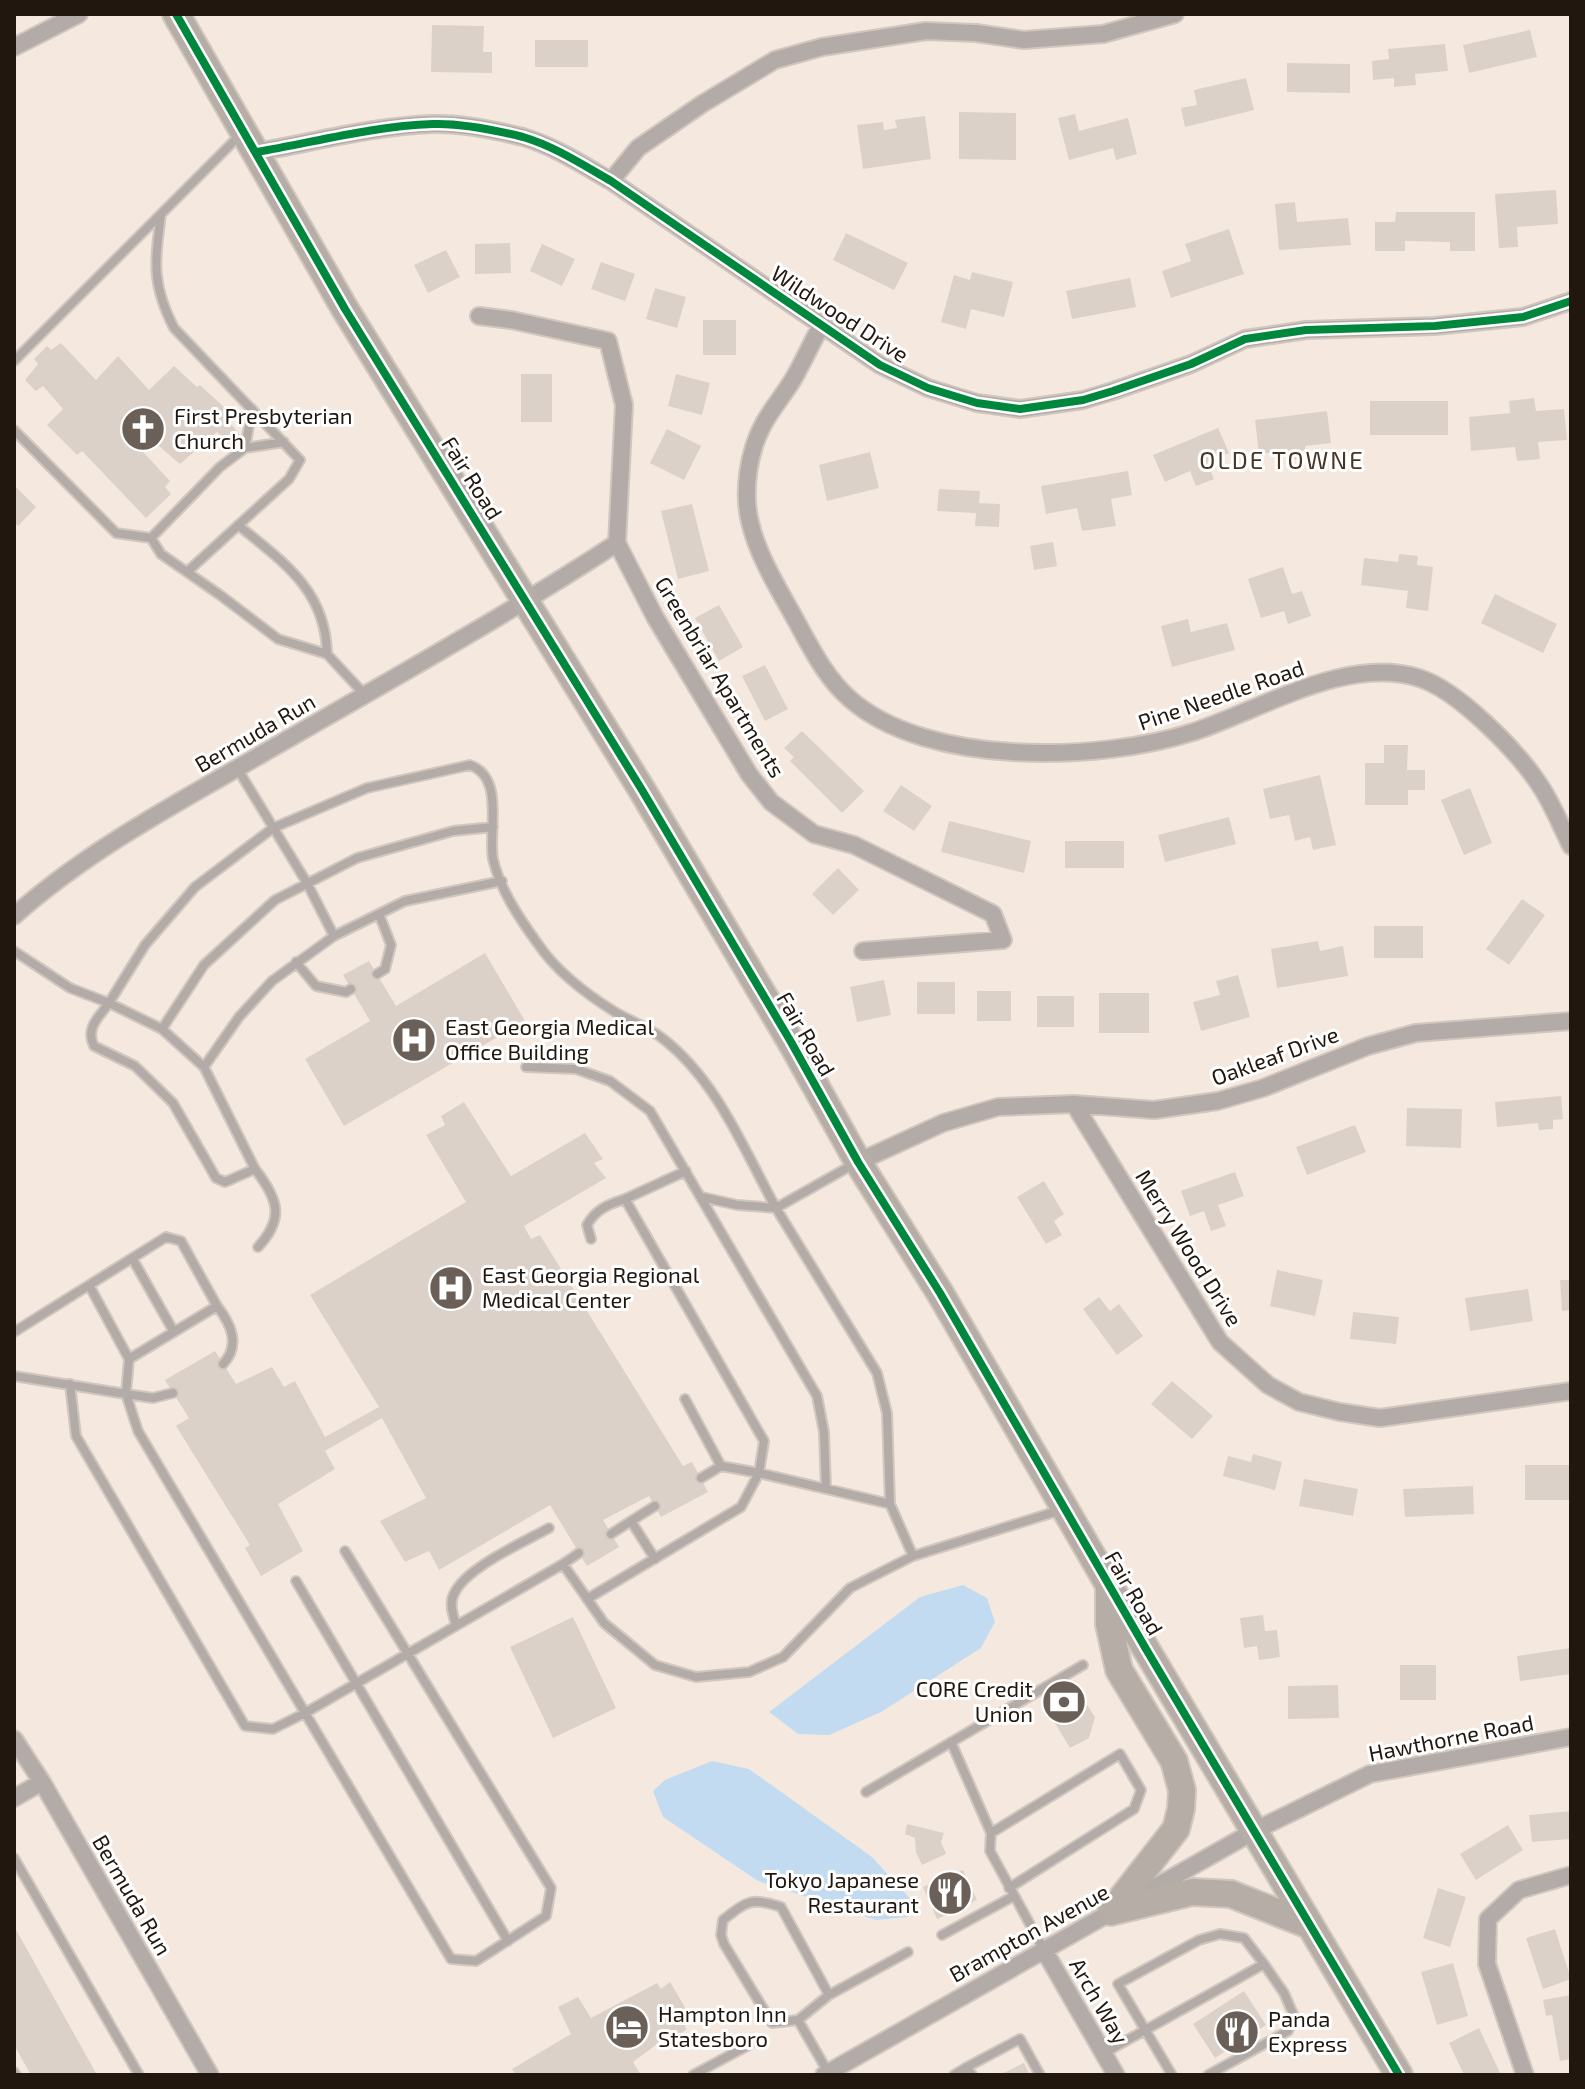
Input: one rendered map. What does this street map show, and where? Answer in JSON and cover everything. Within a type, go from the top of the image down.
[{"type":"main road","name":"Fair Road","points":[[176,14],[345,309],[527,601],[791,1042],[858,1162],[940,1293],[1399,2075]]},
{"type":"main road","points":[[1109,1585],[1109,1624],[1119,1670],[1174,1761],[1182,1790],[1176,1829],[1111,1912]]},
{"type":"main road","points":[[1111,1912],[1192,1892],[1231,1894],[1309,1925]]},
{"type":"street","points":[[14,47],[79,14]]},
{"type":"street","points":[[611,181],[638,148],[702,104],[775,60],[822,47],[926,31],[976,33],[1024,40],[1103,34],[1175,14]]},
{"type":"street","name":"Wildwood Drive","points":[[251,142],[433,124],[472,127],[525,138],[611,181],[880,365],[928,388],[977,403],[1020,409],[1083,400],[1113,391],[1191,364],[1245,339],[1306,330],[1435,326],[1523,317],[1571,301]]},
{"type":"street","points":[[479,316],[608,341],[624,405],[617,543]]},
{"type":"street","name":"Pine Needle Road","points":[[821,326],[794,377],[763,424],[749,462],[748,497],[751,526],[766,561],[817,659],[849,699],[883,721],[937,742],[995,751],[1058,752],[1135,747],[1192,732],[1347,674],[1418,677],[1445,690],[1484,721],[1539,784],[1571,846]]},
{"type":"street","name":"Bermuda Run","points":[[14,916],[48,885],[130,831],[527,601],[617,543]]},
{"type":"street","name":"Greenbriar Apartments","points":[[617,543],[655,617],[749,774],[771,802],[814,834],[854,845],[993,914],[1003,940],[863,951]]},
{"type":"street","name":"Oakleaf Drive","points":[[858,1162],[943,1123],[998,1107],[1074,1104],[1154,1110],[1218,1101],[1263,1088],[1368,1046],[1416,1033],[1571,1021]]},
{"type":"street","name":"Merry Wood Drive","points":[[1074,1104],[1220,1342],[1268,1385],[1299,1402],[1380,1418],[1571,1391]]},
{"type":"street","name":"Hawthorne Road","points":[[1256,1830],[1370,1774],[1571,1737]]},
{"type":"street","name":"Bermuda Run","points":[[14,1739],[42,1782],[210,2075]]},
{"type":"street","points":[[14,1798],[42,1782]]},
{"type":"street","name":"Brampton Avenue","points":[[826,2074],[1256,1830]]},
{"type":"street","points":[[1525,2075],[1487,1964],[1488,1919],[1519,1890],[1571,1875]]},
{"type":"street","name":"Arch Way","points":[[1044,1950],[1116,2075]]},
{"type":"lane","points":[[14,361],[161,214],[251,142]]},
{"type":"lane","points":[[161,214],[154,265],[161,302],[174,328],[300,460],[289,479],[187,572]]},
{"type":"lane","points":[[245,448],[252,409]]},
{"type":"lane","points":[[14,430],[116,533],[151,538],[161,554],[278,639],[327,654],[365,695]]},
{"type":"lane","points":[[151,538],[220,467],[245,448],[284,442]]},
{"type":"lane","points":[[238,525],[311,592],[327,630],[327,654]]},
{"type":"lane","points":[[255,1169],[225,1182],[216,1178],[173,1103],[135,1066],[94,1046],[92,1027],[145,945],[195,887],[273,828],[367,788],[465,764],[476,767],[484,772],[492,800],[493,859],[513,908],[552,965],[614,1011],[662,1038],[708,1084],[776,1208],[877,1373],[887,1413],[890,1504],[913,1556]]},
{"type":"lane","points":[[237,768],[307,883],[334,936]]},
{"type":"lane","points":[[162,1029],[204,965],[275,900],[357,858],[453,831],[493,827]]},
{"type":"lane","points":[[204,1067],[239,1017],[272,981],[334,936],[405,901],[502,881]]},
{"type":"lane","points":[[377,974],[385,969],[391,945],[379,914]]},
{"type":"lane","points":[[14,951],[70,988],[162,1029],[204,1067],[255,1169],[271,1189],[276,1214],[273,1231],[258,1247]]},
{"type":"lane","points":[[296,962],[316,986],[346,992],[351,989]]},
{"type":"lane","points":[[526,1067],[576,1069],[610,1081],[650,1111],[817,1396],[824,1432],[826,1489]]},
{"type":"lane","points":[[702,1197],[737,1205],[776,1208],[858,1162]]},
{"type":"lane","points":[[591,1239],[587,1225],[589,1220],[606,1205],[686,1171]]},
{"type":"lane","points":[[587,1599],[741,1507],[759,1473],[764,1441],[625,1199]]},
{"type":"lane","points":[[14,1332],[166,1237],[181,1241],[232,1328],[232,1351],[223,1364]]},
{"type":"lane","points":[[132,1258],[174,1332]]},
{"type":"lane","points":[[89,1285],[129,1359],[126,1394],[138,1431],[451,1959],[476,1961],[546,1916],[551,1888],[345,1551]]},
{"type":"lane","points":[[129,1359],[217,1306]]},
{"type":"lane","points":[[14,1376],[153,1398],[173,1393]]},
{"type":"lane","points":[[70,1384],[76,1436],[245,1726],[273,1729],[305,1713],[579,1553]]},
{"type":"lane","points":[[685,1399],[721,1466]]},
{"type":"lane","points":[[701,1478],[721,1466],[890,1504]]},
{"type":"lane","points":[[611,1534],[655,1506]]},
{"type":"lane","points":[[563,1564],[604,1623],[655,1665],[696,1677],[749,1672],[783,1657],[850,1588],[913,1556],[1065,1509]]},
{"type":"lane","points":[[631,1521],[655,1559]]},
{"type":"lane","points":[[456,1625],[453,1595],[462,1581],[549,1528]]},
{"type":"lane","points":[[296,1581],[508,1941]]},
{"type":"lane","points":[[866,1792],[1083,1665]]},
{"type":"lane","points":[[951,1742],[991,1833],[990,1851],[1044,1950]]},
{"type":"lane","points":[[942,1935],[1012,1892],[1134,1809],[1141,1790],[1120,1754],[991,1833]]},
{"type":"lane","points":[[14,1858],[139,2075]]},
{"type":"lane","points":[[829,1995],[781,1907],[761,1900],[746,1902],[723,1920],[721,1935],[724,1944],[772,2023],[798,2020],[829,1995],[908,1952]]},
{"type":"lane","points":[[1172,2075],[1118,1984],[1199,1940],[1220,1934],[1244,1938],[1284,1993],[1294,2016],[1288,2031],[1208,2075]]},
{"type":"lane","points":[[1104,2053],[1264,1964]]},
{"type":"lane","points":[[798,2020],[826,2074]]},
{"type":"lane","points":[[954,2075],[970,2071],[1020,2039],[1040,2075]]},
{"type":"lane","points":[[693,2075],[749,2045]]},
{"type":"water","points":[[963,1585],[987,1598],[995,1622],[981,1648],[881,1712],[829,1735],[798,1734],[769,1712],[920,1597]]},
{"type":"water","points":[[712,1761],[749,1769],[872,1857],[915,1904],[908,1917],[876,1920],[758,1881],[663,1817],[653,1791],[665,1780]]},
{"type":"building","points":[[432,25],[484,26],[483,52],[492,52],[492,73],[431,72]]},
{"type":"building","points":[[1530,30],[1537,57],[1469,73],[1463,45]]},
{"type":"building","points":[[535,40],[588,40],[588,67],[535,67]]},
{"type":"building","points":[[1445,44],[1448,71],[1415,74],[1416,85],[1394,87],[1394,78],[1373,80],[1372,61],[1389,59],[1388,49]]},
{"type":"building","points":[[1287,63],[1350,64],[1350,93],[1287,92]]},
{"type":"building","points":[[1246,78],[1254,110],[1185,127],[1181,108],[1197,105],[1194,90]]},
{"type":"building","points":[[959,112],[1016,113],[1016,160],[959,159]]},
{"type":"building","points":[[1075,114],[1079,131],[1128,118],[1137,154],[1116,160],[1113,148],[1069,160],[1058,118]]},
{"type":"building","points":[[925,116],[931,159],[863,169],[857,125],[883,122],[884,130],[897,128],[895,120]]},
{"type":"building","points":[[1556,190],[1558,224],[1517,227],[1518,247],[1499,248],[1495,194]]},
{"type":"building","points":[[1295,202],[1297,222],[1348,218],[1351,245],[1279,250],[1275,204]]},
{"type":"building","points":[[1396,212],[1475,212],[1475,251],[1450,251],[1450,242],[1405,241],[1405,251],[1375,251],[1375,222],[1395,222]]},
{"type":"building","points":[[1229,229],[1244,274],[1171,298],[1162,271],[1191,261],[1185,244]]},
{"type":"building","points":[[846,233],[908,263],[894,290],[833,260]]},
{"type":"building","points":[[510,243],[511,273],[475,274],[475,244]]},
{"type":"building","points":[[542,244],[575,259],[562,286],[530,271]]},
{"type":"building","points":[[446,250],[460,277],[428,293],[414,265]]},
{"type":"building","points":[[601,262],[635,274],[625,301],[591,289]]},
{"type":"building","points":[[972,272],[1013,282],[1004,317],[971,309],[966,329],[941,322],[954,275],[970,280]]},
{"type":"building","points":[[1130,278],[1136,307],[1072,319],[1066,291]]},
{"type":"building","points":[[655,288],[686,297],[677,328],[646,319]]},
{"type":"building","points":[[703,320],[736,320],[736,355],[703,355]]},
{"type":"building","name":"First Presbyterian Church","points":[[61,343],[96,380],[118,356],[149,390],[174,366],[228,411],[225,414],[229,416],[227,419],[241,436],[232,446],[217,432],[180,464],[146,435],[141,435],[134,442],[170,481],[165,487],[171,494],[146,518],[82,451],[77,455],[47,425],[63,409],[43,386],[36,391],[25,380],[38,364],[34,359],[47,346],[51,350]]},
{"type":"building","points":[[521,374],[552,374],[552,422],[521,422]]},
{"type":"building","points":[[676,374],[710,383],[702,415],[668,406]]},
{"type":"building","points":[[1534,398],[1536,411],[1564,409],[1567,440],[1538,442],[1540,459],[1517,461],[1515,447],[1471,451],[1469,417],[1510,413],[1509,401]]},
{"type":"building","points":[[1370,401],[1448,401],[1448,435],[1370,435]]},
{"type":"building","points":[[1327,411],[1331,443],[1305,446],[1307,458],[1288,461],[1286,451],[1259,454],[1255,420]]},
{"type":"building","points":[[1218,428],[1229,453],[1207,462],[1214,479],[1196,486],[1190,471],[1165,482],[1153,455]]},
{"type":"building","points":[[667,429],[701,446],[684,480],[650,463]]},
{"type":"building","points":[[870,452],[879,488],[827,501],[819,465]]},
{"type":"building","points":[[1128,471],[1132,495],[1111,499],[1116,526],[1082,531],[1077,508],[1046,514],[1041,486]]},
{"type":"building","points":[[14,485],[36,507],[18,526],[14,522]]},
{"type":"building","points":[[939,489],[980,491],[979,503],[1000,504],[999,527],[975,526],[976,513],[937,511]]},
{"type":"building","points":[[692,504],[709,571],[678,579],[661,511]]},
{"type":"building","points":[[1053,542],[1057,566],[1034,570],[1030,546]]},
{"type":"building","points":[[1399,554],[1418,556],[1417,565],[1433,567],[1428,611],[1406,608],[1408,591],[1361,585],[1364,558],[1398,562]]},
{"type":"building","points":[[1283,567],[1292,594],[1302,591],[1311,616],[1288,624],[1284,611],[1261,618],[1248,579]]},
{"type":"building","points":[[1495,594],[1557,624],[1543,653],[1481,623]]},
{"type":"building","points":[[719,605],[743,647],[719,661],[695,618]]},
{"type":"building","points":[[1188,619],[1191,632],[1227,623],[1235,650],[1172,667],[1161,626]]},
{"type":"building","points":[[765,665],[788,709],[765,721],[742,676]]},
{"type":"building","points":[[802,731],[864,791],[842,813],[790,761],[794,757],[784,748]]},
{"type":"building","points":[[1384,745],[1408,745],[1407,770],[1425,770],[1425,790],[1408,790],[1408,805],[1365,805],[1365,763],[1384,763]]},
{"type":"building","points":[[1320,775],[1336,845],[1313,850],[1310,837],[1295,841],[1289,815],[1270,819],[1263,789]]},
{"type":"building","points":[[901,785],[932,806],[914,831],[883,811]]},
{"type":"building","points":[[1470,788],[1492,843],[1464,855],[1441,800]]},
{"type":"building","points":[[1229,817],[1236,844],[1165,862],[1158,835]]},
{"type":"building","points":[[949,821],[1031,841],[1024,873],[941,852]]},
{"type":"building","points":[[1065,841],[1124,841],[1124,868],[1065,868]]},
{"type":"building","points":[[838,868],[859,890],[833,915],[812,894]]},
{"type":"building","points":[[1522,899],[1545,915],[1509,965],[1486,949]]},
{"type":"building","points":[[1374,926],[1423,926],[1423,958],[1374,958]]},
{"type":"building","points":[[1318,941],[1320,951],[1343,946],[1348,976],[1277,988],[1271,949]]},
{"type":"building","name":"East Georgia Medical Office Building","points":[[485,953],[525,1021],[344,1126],[305,1059],[370,1021],[343,975],[369,961],[396,1006]]},
{"type":"building","points":[[1238,975],[1250,1017],[1201,1031],[1193,1002],[1220,995],[1216,981]]},
{"type":"building","points":[[884,980],[891,1015],[857,1022],[850,987]]},
{"type":"building","points":[[917,982],[955,982],[955,1014],[917,1014]]},
{"type":"building","points":[[977,991],[1011,991],[1011,1021],[977,1021]]},
{"type":"building","points":[[1099,993],[1149,993],[1149,1033],[1099,1033]]},
{"type":"building","points":[[1037,996],[1074,996],[1074,1027],[1037,1027]]},
{"type":"building","points":[[1561,1096],[1563,1119],[1553,1120],[1553,1129],[1539,1130],[1538,1123],[1497,1127],[1495,1102]]},
{"type":"building","name":"East Georgia Regional Medical Center","points":[[464,1102],[511,1176],[585,1133],[603,1159],[594,1163],[606,1178],[524,1226],[531,1239],[540,1235],[683,1466],[692,1462],[708,1492],[661,1517],[649,1496],[603,1520],[619,1547],[587,1566],[550,1505],[439,1570],[429,1551],[405,1562],[380,1521],[426,1498],[382,1418],[325,1451],[335,1469],[278,1504],[303,1551],[261,1576],[245,1548],[250,1545],[176,1426],[189,1418],[165,1380],[215,1351],[236,1384],[272,1367],[284,1387],[295,1381],[325,1437],[379,1407],[310,1295],[466,1202],[426,1135],[445,1125],[441,1116]]},
{"type":"building","points":[[1407,1108],[1462,1109],[1461,1148],[1406,1146]]},
{"type":"building","points":[[1355,1125],[1366,1152],[1307,1175],[1296,1147]]},
{"type":"building","points":[[1235,1172],[1244,1196],[1218,1205],[1226,1226],[1211,1231],[1204,1211],[1190,1216],[1181,1191]]},
{"type":"building","points":[[1044,1181],[1064,1214],[1054,1221],[1062,1235],[1046,1244],[1017,1197]]},
{"type":"building","points":[[1277,1270],[1323,1280],[1315,1316],[1270,1306]]},
{"type":"building","points":[[1560,1280],[1571,1280],[1571,1310],[1562,1311]]},
{"type":"building","points":[[1528,1289],[1533,1321],[1470,1331],[1465,1298]]},
{"type":"building","points":[[1099,1297],[1110,1311],[1119,1304],[1143,1336],[1117,1355],[1083,1309]]},
{"type":"building","points":[[1353,1312],[1399,1317],[1396,1344],[1350,1339]]},
{"type":"building","points":[[1172,1381],[1213,1416],[1192,1439],[1151,1404]]},
{"type":"building","points":[[1253,1454],[1282,1462],[1275,1490],[1223,1476],[1228,1456],[1251,1462]]},
{"type":"building","points":[[1525,1465],[1571,1465],[1571,1500],[1525,1500]]},
{"type":"building","points":[[1304,1479],[1358,1489],[1353,1516],[1299,1506]]},
{"type":"building","points":[[1473,1486],[1474,1514],[1405,1517],[1403,1489]]},
{"type":"building","points":[[1263,1615],[1265,1631],[1277,1630],[1280,1657],[1259,1660],[1257,1646],[1244,1648],[1240,1618]]},
{"type":"building","points":[[573,1617],[616,1708],[553,1738],[510,1647]]},
{"type":"building","points":[[1570,1648],[1571,1674],[1520,1681],[1517,1656]]},
{"type":"building","points":[[1400,1665],[1436,1665],[1436,1700],[1400,1700]]},
{"type":"building","points":[[1338,1685],[1339,1718],[1288,1719],[1288,1686]]},
{"type":"building","points":[[1075,1686],[1095,1717],[1089,1738],[1070,1748],[1043,1703]]},
{"type":"building","points":[[1571,1811],[1571,1839],[1532,1842],[1529,1815]]},
{"type":"building","points":[[907,1824],[944,1833],[941,1842],[946,1854],[922,1865],[916,1852],[915,1838],[905,1834]]},
{"type":"building","points":[[1508,1825],[1523,1850],[1476,1880],[1460,1854]]},
{"type":"building","name":"Tokyo Japanese Restaurant","points":[[963,1870],[977,1900],[937,1919],[923,1887]]},
{"type":"building","points":[[1438,1888],[1466,1897],[1450,1947],[1423,1938]]},
{"type":"building","points":[[14,1926],[97,2075],[31,2075],[14,2045]]},
{"type":"building","points":[[1555,1929],[1571,1979],[1543,1989],[1526,1938]]},
{"type":"building","points":[[1453,1963],[1468,2016],[1437,2025],[1421,1972]]},
{"type":"building","name":"Hampton Inn Statesboro","points":[[670,1982],[692,2019],[685,2024],[686,2030],[663,2043],[661,2041],[633,2062],[641,2075],[516,2075],[512,2069],[571,2034],[558,2007],[578,1997],[591,2018],[657,1983],[661,1989]]},
{"type":"building","points":[[1244,1991],[1266,2025],[1215,2058],[1193,2024]]},
{"type":"building","points":[[1571,1995],[1571,2059],[1560,2061],[1552,2015],[1546,2016],[1543,2000]]},
{"type":"building","points":[[1479,2028],[1501,2075],[1464,2075],[1449,2043]]},
{"type":"building","points":[[1024,2063],[1030,2075],[999,2075]]},
{"type":"cycle path","points":[[176,14],[345,309],[642,790],[858,1162],[940,1293],[1146,1649],[1399,2075]]},
{"type":"cycle path","points":[[257,152],[367,131],[433,124],[478,128],[535,141],[611,181],[880,365],[928,388],[977,403],[1020,409],[1083,400],[1113,391],[1191,364],[1245,339],[1306,330],[1435,326],[1523,317],[1571,301]]},
{"type":"place","name":"First Presbyterian Church","points":[[143,429]]},
{"type":"place","name":"East Georgia Medical Office Building","points":[[414,1040]]},
{"type":"place","name":"East Georgia Regional Medical Center","points":[[451,1288]]},
{"type":"place","name":"CORE Credit Union","points":[[1064,1702]]},
{"type":"place","name":"Tokyo Japanese Restaurant","points":[[950,1893]]},
{"type":"place","name":"Hampton Inn Statesboro","points":[[627,2027]]},
{"type":"place","name":"Panda Express","points":[[1237,2032]]},
{"type":"district","name":"OLDE TOWNE","points":[[1282,461]]}]
